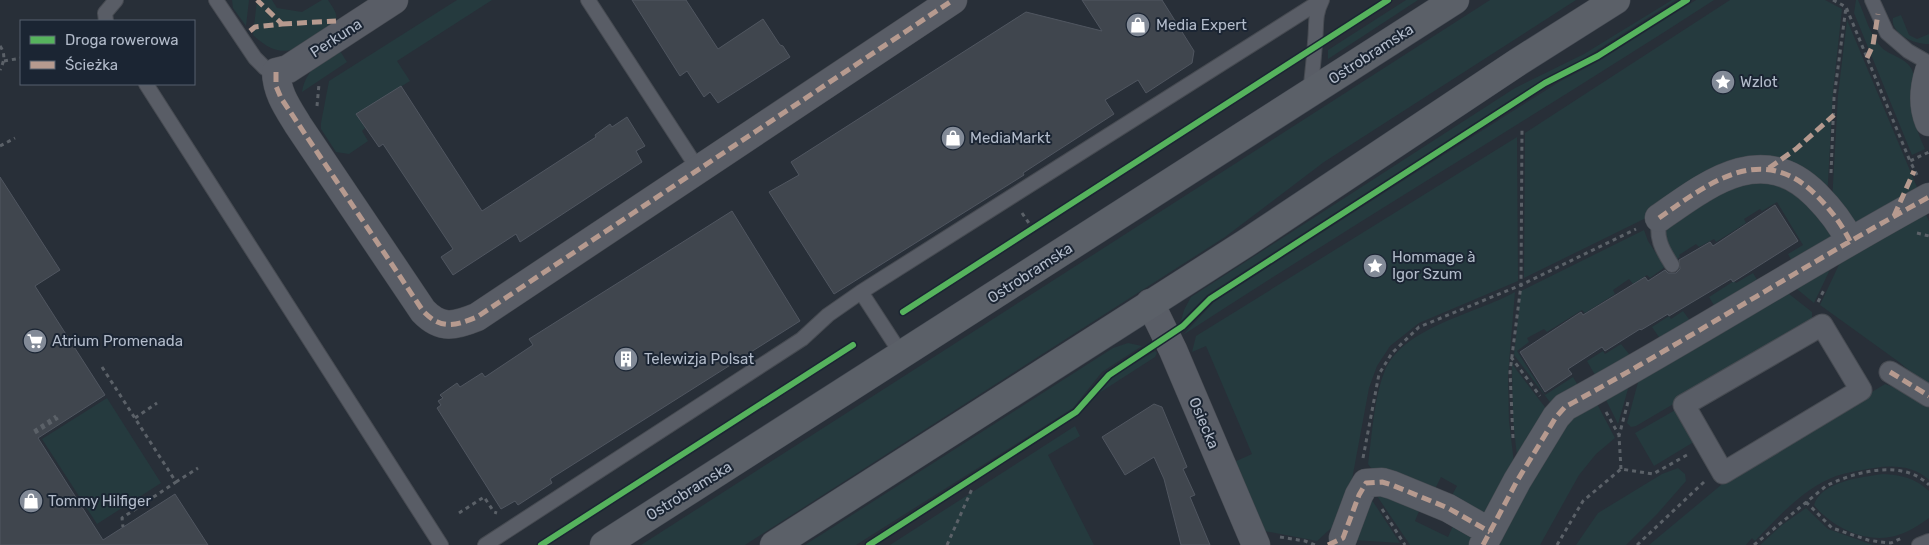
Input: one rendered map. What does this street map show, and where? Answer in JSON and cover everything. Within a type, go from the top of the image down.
[{"type":"main road","name":"Ostrobramska","points":[[604,545],[902,356],[1455,0]]},
{"type":"main road","points":[[774,545],[1246,243],[1510,67],[1616,0]]},
{"type":"street","name":"Perkuna","points":[[276,72],[288,69],[394,0]]},
{"type":"street","points":[[276,72],[276,86],[281,98],[423,311],[432,320],[443,325],[459,324],[478,317],[953,0]]},
{"type":"street","points":[[1929,71],[1924,87],[1926,116],[1929,122]]},
{"type":"street","points":[[1659,218],[1702,189],[1741,171],[1769,168],[1791,176],[1805,184],[1841,223],[1850,241]]},
{"type":"street","points":[[1338,543],[1366,483],[1382,482],[1448,508],[1487,538],[1556,417],[1565,407],[1929,197]]},
{"type":"street","name":"Osiecka","points":[[1150,303],[1174,350],[1253,538]]},
{"type":"street","points":[[1822,325],[1862,390],[1723,473],[1720,467],[1684,405],[1822,325]]},
{"type":"street","points":[[1890,372],[1929,396]]},
{"type":"lane","points":[[106,20],[106,12],[116,0]]},
{"type":"lane","points":[[216,0],[255,58],[265,68],[276,72]]},
{"type":"lane","points":[[588,0],[698,169]]},
{"type":"lane","points":[[1310,93],[1316,41],[1315,20],[1322,0]]},
{"type":"lane","points":[[485,545],[802,338],[828,315],[861,292],[1322,0]]},
{"type":"lane","points":[[1872,0],[1887,34],[1908,51],[1929,63]]},
{"type":"lane","points":[[147,85],[440,545]]},
{"type":"lane","points":[[1659,218],[1657,231],[1661,249],[1672,265]]},
{"type":"lane","points":[[861,292],[902,356]]},
{"type":"lane","points":[[1919,545],[1929,541]]},
{"type":"path","points":[[1833,0],[1846,7],[1910,161]]},
{"type":"path","points":[[1829,209],[1834,98],[1846,7]]},
{"type":"path","points":[[0,46],[4,61],[0,70]]},
{"type":"path","points":[[4,61],[20,58]]},
{"type":"path","points":[[1518,481],[1512,426],[1511,356],[1521,285],[1522,129]]},
{"type":"path","points":[[0,146],[15,138]]},
{"type":"path","points":[[1404,545],[1366,483],[1362,467],[1368,424],[1379,374],[1392,353],[1418,327],[1521,285],[1659,218]]},
{"type":"path","points":[[1511,356],[1556,417]]},
{"type":"path","points":[[102,367],[176,482]]},
{"type":"path","points":[[135,418],[157,402]]},
{"type":"path","points":[[34,432],[57,417]]},
{"type":"path","points":[[1619,436],[1621,469]]},
{"type":"path","points":[[1557,545],[1582,501],[1621,469],[1653,474],[1692,452]]},
{"type":"path","points":[[1637,545],[1720,467]]},
{"type":"path","points":[[123,527],[122,518],[198,468]]},
{"type":"path","points":[[1754,545],[1826,486],[1839,479],[1878,471],[1894,470],[1909,472],[1920,477],[1929,485]]},
{"type":"path","points":[[947,545],[972,489]]},
{"type":"path","points":[[1806,502],[1832,528],[1880,542],[1891,543],[1904,538]]},
{"type":"path","points":[[1253,538],[1305,541],[1315,545]]},
{"type":"green space","points":[[232,0],[249,0],[246,26],[233,8]]},
{"type":"green space","points":[[257,0],[272,0],[277,8],[302,12],[322,0],[328,0],[335,11],[336,20],[335,23],[294,49],[276,50],[265,45],[253,35]]},
{"type":"green space","points":[[457,0],[492,0],[397,61],[410,81],[357,114],[365,128],[362,131],[368,141],[349,154],[336,152],[321,129],[329,81]]},
{"type":"green space","points":[[1406,0],[1418,0],[1328,59],[1328,50]]},
{"type":"green space","points":[[1490,0],[1576,0],[1324,162],[1225,237],[745,545],[641,545]]},
{"type":"green space","points":[[1672,0],[1676,0],[1580,61],[1518,95],[1207,295],[1181,321],[1191,297],[1515,88],[1584,54]]},
{"type":"green space","points":[[1696,0],[1714,0],[1183,335],[1214,302],[1559,82],[1599,61]]},
{"type":"green space","points":[[1730,0],[1825,0],[1842,9],[1833,91],[1827,200],[1784,167],[1648,217],[1524,278],[1525,133]]},
{"type":"green space","points":[[1856,0],[1858,0],[1871,31],[1882,48],[1903,60],[1912,70],[1914,79],[1914,114],[1917,129],[1925,149],[1912,155],[1854,13]]},
{"type":"green space","points":[[1901,15],[1909,35],[1917,39],[1929,34],[1929,44],[1917,43],[1900,34],[1893,24],[1893,18]]},
{"type":"green space","points":[[1847,20],[1919,192],[1856,226],[1832,202],[1838,95]]},
{"type":"green space","points":[[340,51],[347,62],[302,92],[307,77],[315,67]]},
{"type":"green space","points":[[1517,137],[1518,281],[1419,323],[1390,346],[1377,366],[1369,388],[1348,501],[1340,520],[1317,541],[1259,530],[1234,462],[1252,454],[1206,346],[1192,352],[1196,336]]},
{"type":"green space","points":[[1740,178],[1777,182],[1815,210],[1833,237],[1793,263],[1788,254],[1803,245],[1777,202],[1762,211],[1760,209],[1744,219],[1746,223],[1716,242],[1714,239],[1699,247],[1696,244],[1679,255],[1680,257],[1676,260],[1666,242],[1667,227],[1670,222]]},
{"type":"green space","points":[[1924,210],[1929,221],[1929,387],[1899,362],[1820,305],[1844,254]]},
{"type":"green space","points":[[1644,230],[1648,241],[1665,267],[1650,278],[1647,275],[1633,284],[1629,279],[1613,290],[1615,294],[1585,313],[1582,310],[1547,332],[1544,329],[1527,338],[1529,342],[1517,351],[1545,395],[1573,377],[1579,387],[1556,410],[1514,355],[1521,291]]},
{"type":"green space","points":[[1835,259],[1814,303],[1792,285]]},
{"type":"green space","points":[[1753,273],[1759,283],[1715,307],[1709,297],[1734,281],[1736,283]]},
{"type":"green space","points":[[1784,290],[1812,312],[1812,320],[1794,333],[1636,426],[1631,427],[1627,423],[1640,375]]},
{"type":"green space","points":[[1515,292],[1508,375],[1509,421],[1515,471],[1488,512],[1480,516],[1449,501],[1457,486],[1441,477],[1433,493],[1372,469],[1368,464],[1376,405],[1384,373],[1393,357],[1406,344],[1423,333]]},
{"type":"green space","points":[[1683,311],[1691,322],[1661,340],[1652,327],[1669,316],[1671,319]]},
{"type":"green space","points":[[1128,343],[1142,346],[1102,372],[1073,408],[856,545],[805,545],[1113,348]]},
{"type":"green space","points":[[1621,344],[1629,354],[1629,359],[1595,375],[1587,361],[1603,351],[1605,354]]},
{"type":"green space","points":[[1155,351],[1157,353],[1155,357],[1096,395],[1112,377]]},
{"type":"green space","points":[[1512,364],[1551,415],[1518,465],[1513,420]]},
{"type":"green space","points":[[1630,382],[1618,424],[1604,396]]},
{"type":"green space","points":[[1885,384],[1920,397],[1929,408],[1929,480],[1910,469],[1896,467],[1874,468],[1846,473],[1824,481],[1813,488],[1782,513],[1755,541],[1752,538],[1746,545],[1649,545],[1727,480]]},
{"type":"green space","points":[[107,398],[161,483],[97,524],[42,439]]},
{"type":"green space","points":[[1595,400],[1615,438],[1596,454],[1579,475],[1540,545],[1496,545],[1558,428]]},
{"type":"green space","points":[[1684,405],[1702,437],[1654,466],[1635,433]]},
{"type":"green space","points":[[1075,426],[1080,436],[1048,455],[1094,545],[890,545]]},
{"type":"green space","points":[[1678,468],[1685,474],[1686,481],[1626,545],[1576,545],[1598,513],[1662,474]]},
{"type":"green space","points":[[1883,474],[1908,478],[1919,483],[1929,491],[1929,518],[1916,527],[1900,534],[1890,537],[1869,537],[1858,535],[1838,526],[1814,505],[1818,497],[1825,490],[1834,485]]},
{"type":"green space","points":[[1375,493],[1422,504],[1415,521],[1448,537],[1456,519],[1472,533],[1473,545],[1410,545]]},
{"type":"green space","points":[[1370,497],[1400,543],[1354,540]]},
{"type":"green space","points":[[1806,508],[1828,529],[1873,545],[1760,545],[1782,525]]},
{"type":"building","points":[[632,0],[686,0],[718,49],[763,19],[790,57],[718,103],[710,92],[704,97],[687,71],[680,76]]},
{"type":"building","name":"MediaMarkt","points":[[1082,0],[1162,0],[1194,51],[1192,63],[1146,93],[1138,80],[1105,100],[1114,114],[1023,173],[1024,175],[834,294],[769,192],[799,175],[791,162],[1026,12],[1102,31]]},
{"type":"building","points":[[401,86],[482,211],[596,137],[595,135],[610,124],[612,127],[627,117],[645,146],[636,151],[642,162],[520,242],[516,234],[453,275],[441,257],[453,249],[383,144],[379,147],[356,114]]},
{"type":"building","name":"Atrium Promenada","points":[[0,177],[60,270],[35,286],[105,395],[38,438],[103,540],[175,494],[208,545],[0,545]]},
{"type":"building","points":[[1775,205],[1798,241],[1733,282],[1731,279],[1669,316],[1668,314],[1640,329],[1605,351],[1602,347],[1568,369],[1572,374],[1545,392],[1520,352],[1581,312],[1583,315],[1645,277],[1648,281],[1665,270],[1668,273],[1676,273],[1680,269],[1679,260],[1710,242],[1713,246]]},
{"type":"building","name":"Telewizja Polsat","points":[[732,211],[800,321],[550,479],[552,483],[518,505],[515,501],[501,509],[437,408],[441,405],[438,401],[443,398],[440,395],[457,383],[460,387],[482,373],[485,377],[533,345],[529,339]]},
{"type":"building","points":[[1154,404],[1162,407],[1187,467],[1183,469],[1195,495],[1190,497],[1210,545],[1181,545],[1164,479],[1154,457],[1125,475],[1102,437]]},
{"type":"marked path","points":[[250,31],[255,27],[282,24],[257,0]]},
{"type":"marked path","points":[[276,72],[276,86],[281,98],[423,311],[442,324],[455,324],[477,317],[953,0]]},
{"type":"marked path","points":[[1867,58],[1873,45],[1878,14]]},
{"type":"marked path","points":[[282,24],[336,21]]},
{"type":"marked path","points":[[1769,168],[1796,149],[1834,115]]},
{"type":"marked path","points":[[1659,218],[1716,181],[1736,173],[1756,169],[1776,171],[1796,179],[1816,195],[1835,216],[1850,241]]},
{"type":"marked path","points":[[1894,216],[1914,171]]},
{"type":"marked path","points":[[1483,545],[1517,481],[1556,417],[1565,407],[1929,197]]},
{"type":"marked path","points":[[1890,372],[1929,396]]},
{"type":"marked path","points":[[1328,545],[1343,538],[1359,495],[1366,483],[1382,482],[1392,485],[1448,508],[1490,532]]},
{"type":"cycle path","points":[[903,312],[1388,0]]},
{"type":"cycle path","points":[[869,545],[1076,412],[1109,375],[1183,326],[1210,299],[1545,83],[1598,56],[1687,0]]},
{"type":"cycle path","points":[[541,545],[853,345]]},
{"type":"place","name":"Media Expert","points":[[1138,25]]},
{"type":"place","name":"Wzlot","points":[[1723,82]]},
{"type":"place","name":"MediaMarkt","points":[[953,138]]},
{"type":"place","name":"Hommage à Igor Szum","points":[[1375,266]]},
{"type":"place","name":"Atrium Promenada","points":[[35,341]]},
{"type":"place","name":"Telewizja Polsat","points":[[626,359]]},
{"type":"place","name":"Tommy Hilfiger","points":[[31,501]]}]
